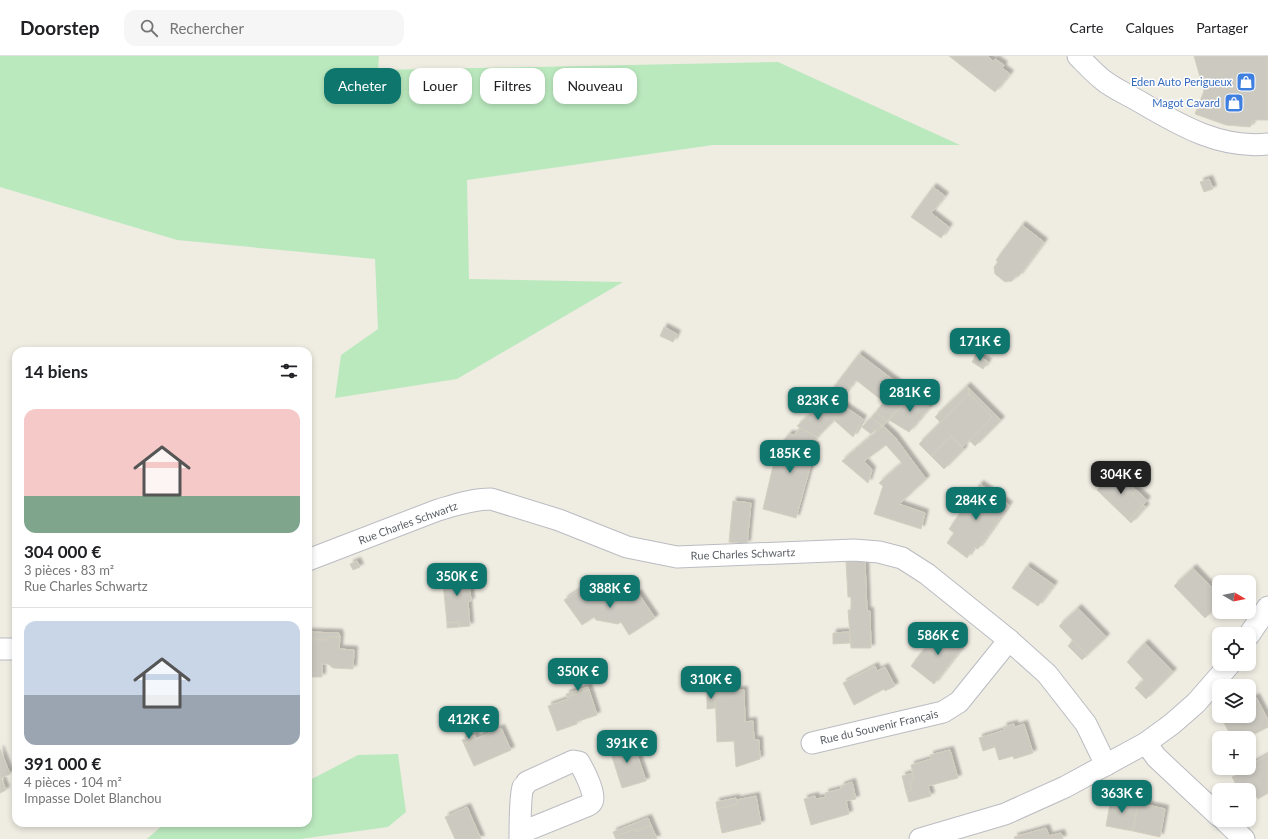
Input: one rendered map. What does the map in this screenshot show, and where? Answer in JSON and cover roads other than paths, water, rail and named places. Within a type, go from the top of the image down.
[{"type":"street","points":[[1078,56],[1103,80],[1177,124],[1207,136],[1233,143],[1268,144]]},
{"type":"street","name":"Rue Charles Schwartz","points":[[312,558],[438,510],[480,499],[491,499],[559,520],[628,547],[677,557],[854,550],[879,552],[902,558],[927,574],[1009,640],[1047,674],[1086,724],[1106,765]]},
{"type":"street","points":[[1255,627],[1268,608]]},
{"type":"street","name":"Rue du Souvenir Français","points":[[812,743],[943,712],[959,702],[1009,640]]},
{"type":"street","points":[[0,650],[12,649]]},
{"type":"street","points":[[920,839],[1005,814],[1065,787],[1146,743],[1172,724],[1196,703],[1224,671]]},
{"type":"street","points":[[1146,743],[1156,757],[1212,809]]},
{"type":"street","points":[[1231,827],[1244,839]]},
{"type":"place","name":"Eden Auto Perigueux","points":[[1246,82]]},
{"type":"place","name":"Magot Cavard","points":[[1234,103]]}]
